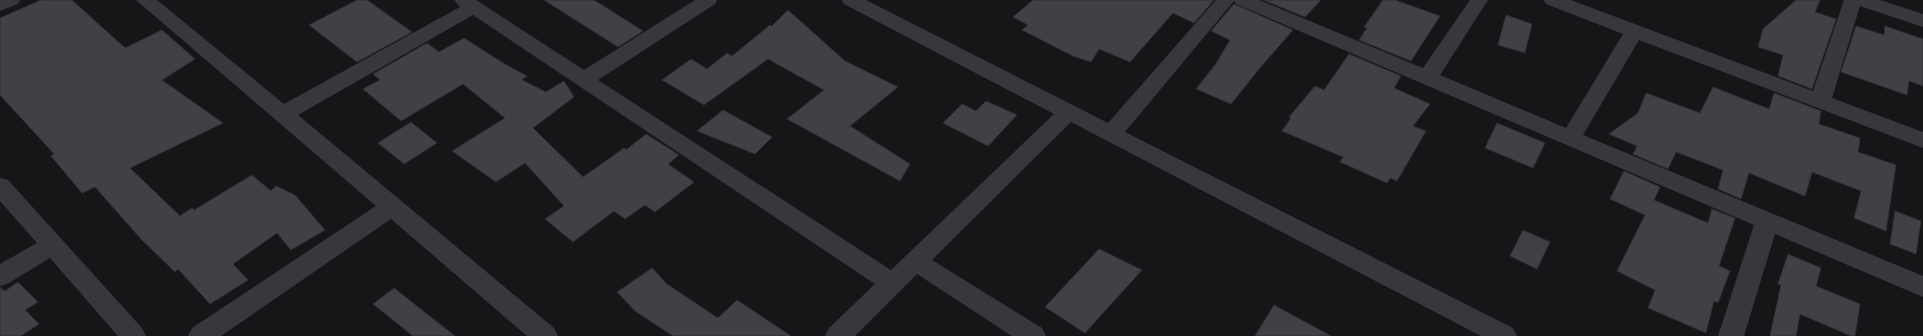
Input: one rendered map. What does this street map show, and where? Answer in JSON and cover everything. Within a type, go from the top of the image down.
[{"type":"street","points":[[0,5],[11,0]]},
{"type":"street","points":[[145,0],[283,114],[545,336]]},
{"type":"street","points":[[583,80],[708,0]]},
{"type":"street","points":[[852,0],[1069,112],[1487,332]]},
{"type":"street","points":[[1111,134],[1226,0]]},
{"type":"street","points":[[1243,0],[1923,287]]},
{"type":"street","points":[[1428,77],[1479,0]]},
{"type":"street","points":[[1553,0],[1634,32],[1923,140]]},
{"type":"street","points":[[1820,102],[1853,0]]},
{"type":"street","points":[[1861,0],[1923,21]]},
{"type":"street","points":[[283,114],[468,4],[892,283]]},
{"type":"street","points":[[1571,138],[1634,32]]},
{"type":"street","points":[[838,336],[1069,112]]},
{"type":"street","points":[[0,186],[54,245],[133,336]]},
{"type":"street","points":[[200,336],[392,207]]},
{"type":"street","points":[[1731,336],[1767,221]]},
{"type":"street","points":[[0,276],[54,245]]},
{"type":"street","points":[[915,261],[1033,336]]},
{"type":"building","points":[[41,0],[72,0],[125,48],[162,30],[195,59],[162,80],[223,123],[130,168],[180,216],[192,208],[194,210],[252,175],[271,191],[276,186],[295,195],[325,230],[291,250],[277,233],[233,264],[248,280],[210,304],[178,269],[175,272],[141,239],[95,187],[82,193],[51,156],[54,154],[0,95],[0,18]]},
{"type":"building","points":[[357,0],[367,0],[412,32],[357,62],[309,25]]},
{"type":"building","points":[[544,0],[594,0],[643,31],[618,47]]},
{"type":"building","points":[[1033,0],[1214,0],[1194,23],[1173,13],[1130,62],[1099,49],[1091,62],[1073,56],[1022,30],[1028,25],[1013,17]]},
{"type":"building","points":[[1263,0],[1321,0],[1305,17]]},
{"type":"building","points":[[1383,0],[1395,0],[1440,16],[1411,61],[1359,40],[1367,28],[1364,27]]},
{"type":"building","points":[[1796,0],[1820,0],[1815,12],[1836,19],[1812,89],[1778,76],[1783,55],[1758,47],[1763,29]]},
{"type":"building","points":[[1234,4],[1293,30],[1231,104],[1196,89],[1215,65],[1230,40],[1211,31]]},
{"type":"building","points":[[788,10],[845,61],[898,87],[850,126],[910,164],[900,181],[787,119],[824,90],[768,59],[704,105],[662,80],[691,59],[707,69],[727,53],[732,56],[770,25],[772,26]]},
{"type":"building","points":[[1506,15],[1532,24],[1525,53],[1498,45]]},
{"type":"building","points":[[1856,26],[1884,35],[1885,26],[1923,39],[1923,86],[1909,81],[1907,95],[1841,72]]},
{"type":"building","points":[[464,38],[503,63],[527,76],[522,80],[546,92],[564,81],[574,97],[533,128],[583,177],[624,148],[626,150],[646,134],[679,155],[668,164],[694,182],[655,212],[645,205],[625,219],[614,211],[573,242],[545,219],[564,206],[525,163],[496,182],[452,151],[505,118],[463,84],[401,121],[363,89],[380,80],[373,74],[427,43],[439,52]]},
{"type":"building","points":[[1349,54],[1401,76],[1394,88],[1430,104],[1413,126],[1426,131],[1397,181],[1390,178],[1387,183],[1340,162],[1343,157],[1282,131],[1291,118],[1289,117],[1315,86],[1324,90]]},
{"type":"building","points":[[1713,87],[1769,109],[1774,93],[1821,111],[1819,124],[1860,138],[1858,152],[1896,165],[1886,231],[1854,218],[1861,191],[1812,172],[1805,196],[1749,173],[1741,199],[1718,189],[1723,170],[1676,152],[1668,169],[1633,154],[1637,146],[1609,134],[1638,113],[1646,93],[1700,113]]},
{"type":"building","points":[[986,101],[1017,115],[988,146],[943,123],[962,104],[976,111]]},
{"type":"building","points":[[723,110],[772,137],[755,154],[697,131]]},
{"type":"building","points":[[411,122],[437,143],[404,164],[378,143]]},
{"type":"building","points":[[1497,123],[1545,143],[1533,168],[1485,148]]},
{"type":"building","points":[[1624,171],[1660,187],[1654,200],[1708,223],[1712,209],[1735,218],[1719,266],[1730,271],[1718,303],[1714,301],[1706,333],[1648,308],[1655,290],[1617,271],[1645,215],[1610,199]]},
{"type":"building","points":[[1895,211],[1921,221],[1916,254],[1890,244]]},
{"type":"building","points":[[1523,230],[1550,242],[1537,269],[1510,256]]},
{"type":"building","points":[[1099,249],[1142,270],[1085,333],[1045,307]]},
{"type":"building","points":[[1788,254],[1821,268],[1816,286],[1860,304],[1855,336],[1851,336],[1800,314],[1796,336],[1770,336],[1781,285],[1778,284]]},
{"type":"building","points":[[652,268],[667,284],[718,318],[737,300],[791,336],[673,336],[635,311],[617,292]]},
{"type":"building","points":[[18,282],[38,302],[25,310],[39,324],[21,336],[0,336],[0,287],[5,291]]},
{"type":"building","points":[[394,288],[455,336],[413,336],[373,304]]},
{"type":"building","points":[[1274,305],[1331,336],[1255,336]]}]
